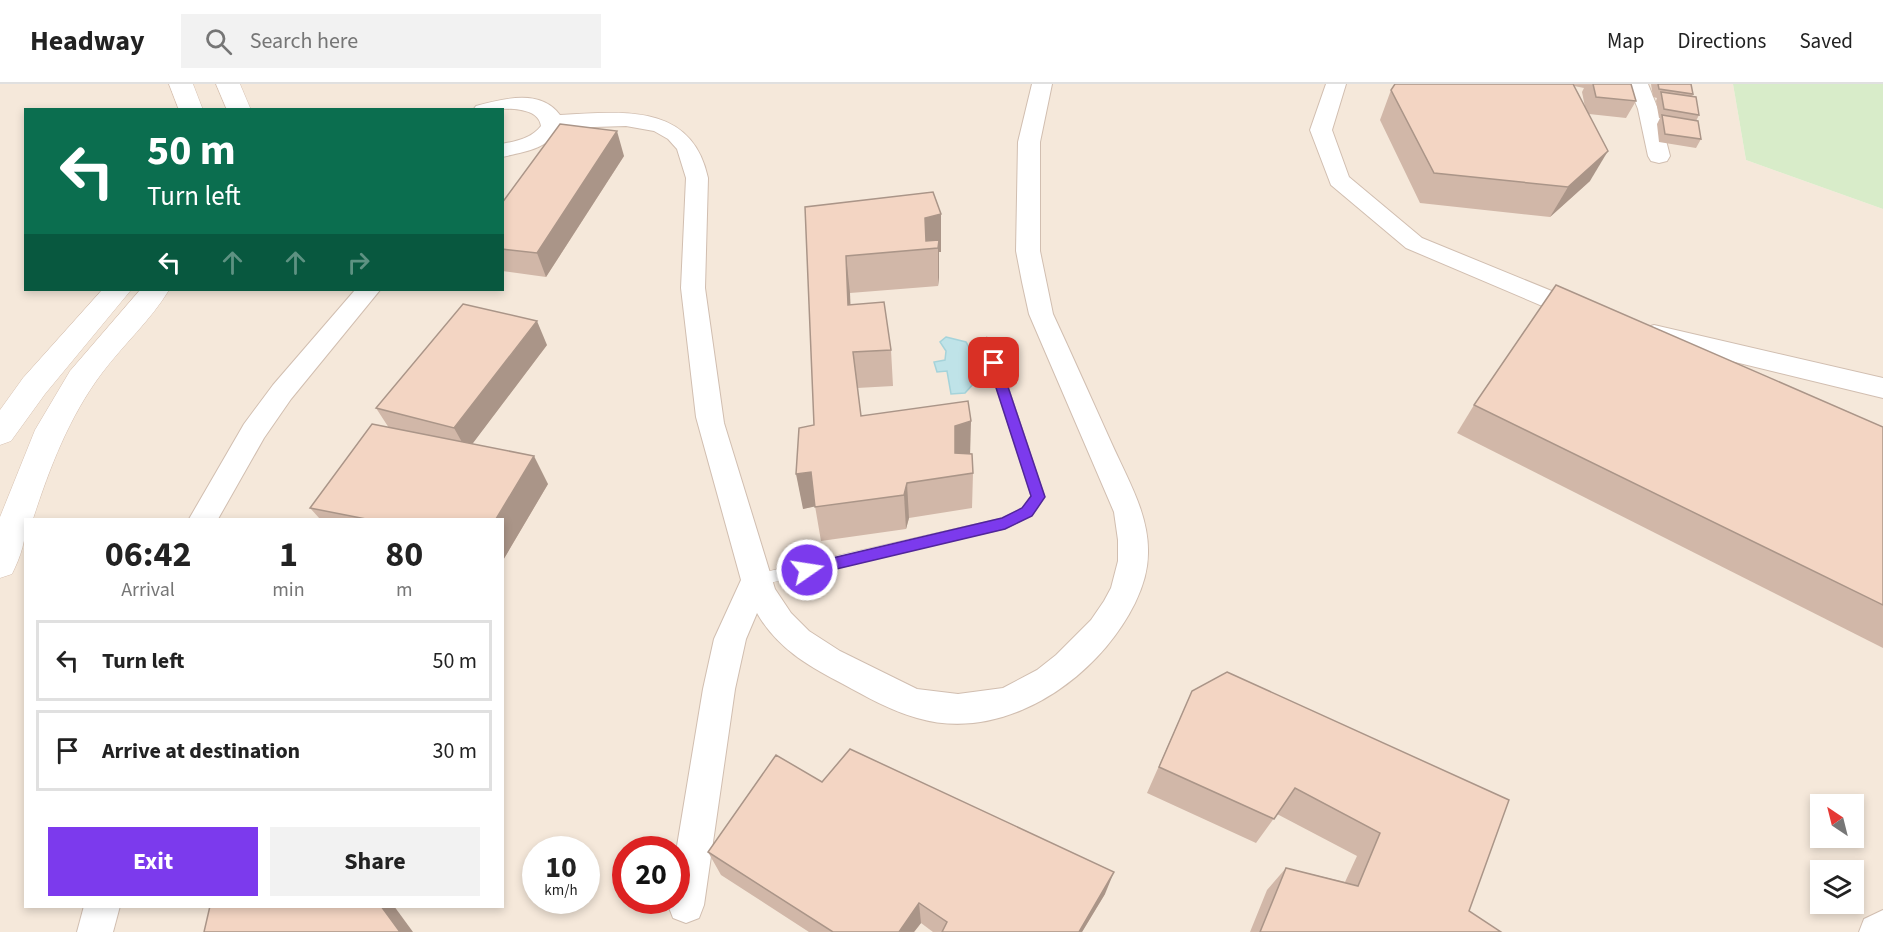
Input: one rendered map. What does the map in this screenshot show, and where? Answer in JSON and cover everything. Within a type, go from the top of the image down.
[{"type":"main road","points":[[181,84],[190,108]]},
{"type":"main road","points":[[228,84],[238,108]]},
{"type":"main road","points":[[0,434],[34,386],[116,291]]},
{"type":"main road","points":[[0,564],[39,456],[61,410],[91,367],[154,291]]},
{"type":"street","points":[[486,84],[489,107],[529,101],[547,109],[553,122]]},
{"type":"street","points":[[553,122],[635,120],[673,133],[688,147],[696,172],[697,195],[692,284],[711,425],[756,580],[771,611],[798,643],[824,660],[911,704],[941,708],[979,708],[1008,701],[1065,668],[1088,648],[1108,621],[1132,568],[1134,540],[1128,512],[1041,314],[1028,251],[1029,142],[1042,84]]},
{"type":"street","points":[[1336,84],[1321,130],[1339,180],[1414,243],[1489,276],[1602,320]]},
{"type":"street","points":[[1638,84],[1648,109],[1659,156]]},
{"type":"street","points":[[504,152],[536,142],[548,132],[553,122]]},
{"type":"street","points":[[204,518],[243,448],[282,392],[367,291]]},
{"type":"street","points":[[1635,329],[1883,388]]},
{"type":"street","points":[[690,879],[719,689],[730,639],[756,580]]},
{"type":"street","points":[[95,932],[101,908]]},
{"type":"street","points":[[1877,932],[1883,928]]},
{"type":"lane","points":[[756,580],[1005,523],[1027,512],[1038,497],[987,341]]},
{"type":"shaded area","points":[[0,84],[1733,84],[1746,160],[1883,209],[1883,932],[0,932]]},
{"type":"green space","points":[[1733,84],[1883,84],[1883,209],[1746,160]]},
{"type":"water","points":[[946,337],[966,342],[980,366],[975,382],[965,393],[951,394],[947,371],[937,372],[934,362],[945,360],[946,351],[940,342]]},
{"type":"building","points":[[1395,84],[1573,84],[1608,151],[1568,187],[1434,173],[1391,90]]},
{"type":"building","points":[[1593,84],[1631,84],[1636,101],[1596,97]]},
{"type":"building","points":[[1658,84],[1691,84],[1693,94],[1659,89]]},
{"type":"building","points":[[1661,92],[1696,97],[1699,115],[1664,109]]},
{"type":"building","points":[[1662,115],[1698,121],[1701,139],[1665,134]]},
{"type":"building","points":[[560,124],[617,131],[537,253],[504,249],[504,200]]},
{"type":"building","points":[[933,192],[941,214],[925,218],[926,241],[939,240],[938,248],[846,256],[848,305],[884,302],[891,350],[853,352],[861,416],[968,401],[971,421],[955,426],[955,453],[972,454],[973,473],[907,483],[904,495],[815,507],[811,472],[796,474],[799,428],[814,425],[805,207]]},
{"type":"building","points":[[1556,285],[1883,427],[1883,605],[1474,405]]},
{"type":"building","points":[[463,304],[537,321],[454,428],[376,408]]},
{"type":"building","points":[[372,424],[534,456],[497,518],[361,518],[310,508]]},
{"type":"building","points":[[1227,672],[1509,800],[1469,911],[1501,932],[1260,932],[1286,868],[1358,886],[1380,833],[1295,788],[1274,819],[1159,767],[1192,691]]},
{"type":"building","points":[[850,749],[1114,872],[1079,932],[942,932],[947,922],[919,903],[899,932],[833,932],[708,852],[776,755],[822,782]]},
{"type":"building","points":[[210,908],[382,908],[400,932],[204,932]]},
{"type":"route","points":[[807,570],[1005,523],[1027,512],[1038,497],[994,363]]}]
